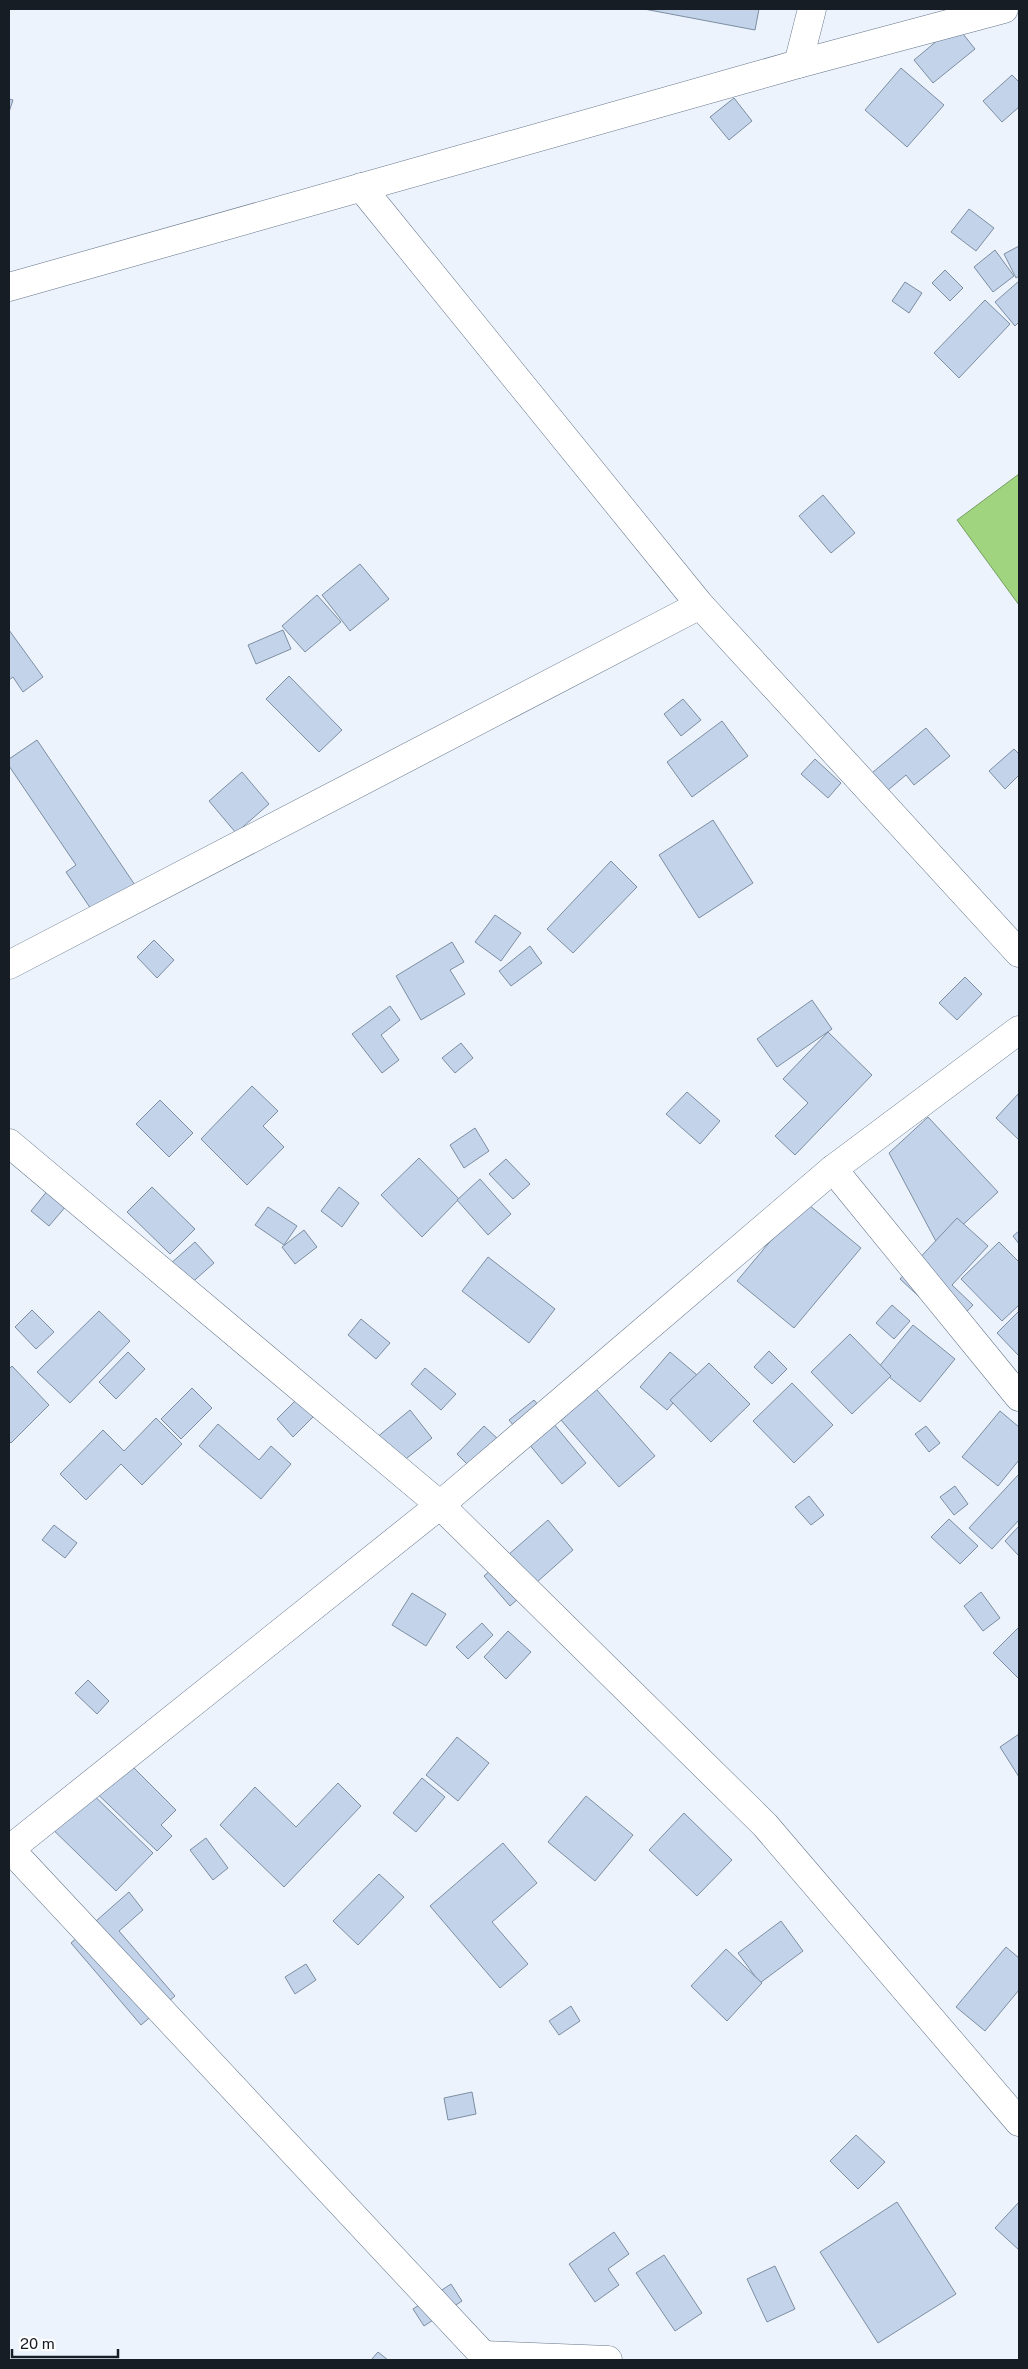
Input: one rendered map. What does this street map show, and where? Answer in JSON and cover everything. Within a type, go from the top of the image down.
[{"type":"street","points":[[798,64],[812,9]]},
{"type":"street","points":[[9,287],[798,64],[1004,9]]},
{"type":"street","points":[[361,187],[700,605],[1019,953]]},
{"type":"street","points":[[9,966],[700,605]]},
{"type":"street","points":[[608,2360],[485,2357],[10,1848],[440,1505],[833,1169],[1019,1030]]},
{"type":"street","points":[[9,1143],[440,1505],[765,1825],[1019,2122]]},
{"type":"street","points":[[833,1169],[1019,1397]]},
{"type":"shaded area","points":[[1019,474],[1019,605],[957,520]]},
{"type":"building","points":[[644,9],[759,9],[755,30]]},
{"type":"building","points":[[956,25],[975,49],[933,83],[914,60]]},
{"type":"building","points":[[901,68],[944,105],[907,147],[865,110]]},
{"type":"building","points":[[1012,75],[1019,82],[1019,107],[1002,122],[983,101]]},
{"type":"building","points":[[734,98],[752,121],[729,140],[710,117]]},
{"type":"building","points":[[9,99],[13,100],[9,112]]},
{"type":"building","points":[[969,209],[994,228],[976,251],[951,232]]},
{"type":"building","points":[[1019,246],[1019,276],[1016,278],[1004,254]]},
{"type":"building","points":[[995,250],[1014,276],[993,292],[974,267]]},
{"type":"building","points":[[945,270],[963,288],[950,301],[932,283]]},
{"type":"building","points":[[1019,281],[1019,322],[1015,326],[995,302]]},
{"type":"building","points":[[905,282],[922,293],[909,313],[892,301]]},
{"type":"building","points":[[985,300],[1010,324],[959,378],[934,353]]},
{"type":"building","points":[[823,495],[855,533],[831,553],[799,516]]},
{"type":"building","points":[[360,564],[389,599],[350,631],[322,595]]},
{"type":"building","points":[[317,595],[341,622],[305,652],[282,626]]},
{"type":"building","points":[[9,630],[43,677],[23,692],[13,677],[9,680]]},
{"type":"building","points":[[283,630],[291,649],[256,664],[248,645]]},
{"type":"building","points":[[289,676],[342,730],[319,752],[266,699]]},
{"type":"building","points":[[683,699],[701,720],[681,736],[664,714]]},
{"type":"building","points":[[722,721],[748,756],[692,797],[667,762]]},
{"type":"building","points":[[926,728],[950,756],[914,785],[906,775],[870,805],[855,787]]},
{"type":"building","points":[[37,740],[137,888],[95,915],[66,872],[76,865],[9,766],[9,759]]},
{"type":"building","points":[[1014,749],[1019,754],[1019,775],[1005,789],[989,771]]},
{"type":"building","points":[[815,759],[841,783],[828,798],[801,774]]},
{"type":"building","points":[[242,772],[269,804],[236,833],[209,801]]},
{"type":"building","points":[[713,820],[753,883],[699,918],[659,855]]},
{"type":"building","points":[[611,861],[637,887],[573,953],[547,929]]},
{"type":"building","points":[[495,915],[521,933],[501,961],[475,942]]},
{"type":"building","points":[[154,940],[174,960],[157,978],[137,957]]},
{"type":"building","points":[[452,942],[464,962],[450,970],[465,994],[421,1020],[396,976]]},
{"type":"building","points":[[530,946],[542,963],[511,986],[499,971]]},
{"type":"building","points":[[965,977],[982,994],[957,1020],[939,1003]]},
{"type":"building","points":[[812,1000],[832,1029],[777,1067],[757,1039]]},
{"type":"building","points":[[390,1006],[400,1020],[381,1035],[399,1060],[382,1073],[352,1034]]},
{"type":"building","points":[[828,1032],[872,1075],[795,1155],[775,1136],[808,1103],[783,1079]]},
{"type":"building","points":[[461,1043],[473,1058],[455,1073],[442,1058]]},
{"type":"building","points":[[252,1086],[278,1111],[263,1126],[284,1147],[247,1185],[201,1139]]},
{"type":"building","points":[[687,1092],[720,1121],[700,1144],[666,1114]]},
{"type":"building","points":[[1019,1093],[1019,1140],[996,1118]]},
{"type":"building","points":[[160,1100],[193,1133],[169,1157],[136,1124]]},
{"type":"building","points":[[928,1117],[998,1192],[939,1247],[889,1153]]},
{"type":"building","points":[[475,1128],[489,1151],[464,1168],[450,1145]]},
{"type":"building","points":[[419,1158],[459,1199],[422,1237],[381,1195]]},
{"type":"building","points":[[506,1159],[530,1184],[513,1199],[489,1174]]},
{"type":"building","points":[[480,1179],[511,1214],[488,1235],[457,1200]]},
{"type":"building","points":[[152,1187],[195,1229],[170,1254],[127,1212]]},
{"type":"building","points":[[339,1187],[359,1203],[342,1227],[321,1211]]},
{"type":"building","points":[[48,1190],[67,1205],[49,1226],[31,1211]]},
{"type":"building","points":[[804,1201],[861,1248],[794,1328],[737,1281]]},
{"type":"building","points":[[268,1207],[297,1226],[284,1245],[255,1225]]},
{"type":"building","points":[[957,1218],[988,1246],[952,1285],[973,1305],[952,1327],[900,1279]]},
{"type":"building","points":[[304,1230],[317,1247],[295,1264],[282,1247]]},
{"type":"building","points":[[1019,1231],[1019,1244],[1013,1236]]},
{"type":"building","points":[[195,1242],[214,1263],[188,1286],[169,1265]]},
{"type":"building","points":[[999,1242],[1019,1262],[1019,1305],[1002,1321],[961,1279]]},
{"type":"building","points":[[488,1257],[555,1309],[529,1343],[462,1291]]},
{"type":"building","points":[[892,1305],[910,1321],[894,1339],[876,1323]]},
{"type":"building","points":[[32,1310],[54,1332],[36,1349],[15,1327]]},
{"type":"building","points":[[99,1311],[130,1341],[70,1403],[37,1372]]},
{"type":"building","points":[[1019,1311],[1019,1356],[997,1333]]},
{"type":"building","points":[[361,1319],[390,1343],[376,1359],[348,1335]]},
{"type":"building","points":[[913,1325],[955,1359],[920,1402],[878,1368]]},
{"type":"building","points":[[850,1334],[891,1376],[852,1414],[811,1372]]},
{"type":"building","points":[[769,1351],[787,1369],[772,1384],[754,1367]]},
{"type":"building","points":[[128,1352],[145,1369],[116,1399],[99,1382]]},
{"type":"building","points":[[670,1352],[697,1375],[667,1410],[640,1387]]},
{"type":"building","points":[[709,1363],[750,1404],[711,1442],[670,1400]]},
{"type":"building","points":[[12,1366],[49,1405],[11,1443],[9,1441],[9,1369]]},
{"type":"building","points":[[425,1368],[456,1394],[441,1410],[411,1384]]},
{"type":"building","points":[[792,1383],[833,1425],[794,1463],[753,1421]]},
{"type":"building","points":[[192,1388],[212,1408],[181,1439],[161,1419]]},
{"type":"building","points":[[596,1389],[655,1456],[619,1487],[561,1420]]},
{"type":"building","points":[[296,1400],[313,1417],[293,1437],[277,1419]]},
{"type":"building","points":[[534,1400],[586,1463],[562,1484],[509,1420]]},
{"type":"building","points":[[410,1410],[432,1438],[397,1466],[376,1438]]},
{"type":"building","points":[[1000,1411],[1019,1427],[1019,1460],[998,1486],[962,1457]]},
{"type":"building","points":[[156,1418],[182,1444],[142,1485],[121,1464],[86,1500],[60,1474],[103,1430],[124,1451]]},
{"type":"building","points":[[218,1424],[259,1460],[271,1446],[291,1464],[261,1499],[199,1446]]},
{"type":"building","points":[[484,1426],[499,1440],[471,1468],[457,1454]]},
{"type":"building","points":[[926,1426],[940,1443],[929,1452],[915,1434]]},
{"type":"building","points":[[1019,1474],[1019,1520],[992,1549],[969,1528]]},
{"type":"building","points":[[955,1486],[968,1504],[954,1515],[940,1497]]},
{"type":"building","points":[[809,1496],[824,1515],[811,1525],[795,1507]]},
{"type":"building","points":[[949,1519],[978,1546],[960,1564],[931,1537]]},
{"type":"building","points":[[548,1520],[573,1550],[510,1606],[484,1576]]},
{"type":"building","points":[[54,1525],[77,1543],[65,1558],[42,1540]]},
{"type":"building","points":[[1019,1526],[1019,1556],[1005,1541]]},
{"type":"building","points":[[981,1592],[1000,1618],[983,1631],[964,1606]]},
{"type":"building","points":[[412,1593],[446,1614],[426,1646],[392,1625]]},
{"type":"building","points":[[482,1623],[493,1635],[468,1659],[456,1647]]},
{"type":"building","points":[[1019,1627],[1019,1679],[993,1653]]},
{"type":"building","points":[[508,1631],[531,1652],[506,1679],[484,1657]]},
{"type":"building","points":[[88,1680],[109,1701],[97,1714],[75,1693]]},
{"type":"building","points":[[1019,1734],[1019,1777],[1000,1747]]},
{"type":"building","points":[[457,1737],[489,1763],[458,1801],[426,1775]]},
{"type":"building","points":[[117,1751],[176,1810],[161,1825],[172,1836],[157,1851],[86,1783]]},
{"type":"building","points":[[422,1778],[445,1797],[416,1832],[393,1813]]},
{"type":"building","points":[[77,1779],[153,1853],[116,1891],[40,1817]]},
{"type":"building","points":[[338,1783],[361,1806],[284,1887],[220,1825],[255,1787],[296,1827]]},
{"type":"building","points":[[586,1796],[633,1835],[595,1881],[548,1842]]},
{"type":"building","points":[[684,1813],[732,1860],[697,1896],[649,1850]]},
{"type":"building","points":[[206,1838],[228,1868],[213,1880],[190,1850]]},
{"type":"building","points":[[503,1843],[537,1883],[492,1922],[528,1964],[500,1988],[430,1906]]},
{"type":"building","points":[[379,1874],[404,1897],[358,1945],[333,1921]]},
{"type":"building","points":[[129,1892],[143,1910],[119,1931],[175,1996],[141,2025],[71,1943]]},
{"type":"building","points":[[781,1921],[803,1951],[760,1983],[738,1953]]},
{"type":"building","points":[[1006,1947],[1019,1958],[1019,1990],[985,2031],[956,2007]]},
{"type":"building","points":[[726,1949],[762,1983],[727,2021],[691,1986]]},
{"type":"building","points":[[306,1964],[316,1980],[295,1994],[285,1977]]},
{"type":"building","points":[[571,2006],[580,2021],[559,2035],[549,2021]]},
{"type":"building","points":[[472,2092],[476,2114],[448,2120],[444,2098]]},
{"type":"building","points":[[856,2135],[885,2162],[858,2189],[830,2161]]},
{"type":"building","points":[[897,2202],[956,2294],[878,2343],[820,2252]]},
{"type":"building","points":[[1019,2202],[1019,2250],[995,2228]]},
{"type":"building","points":[[614,2232],[629,2254],[608,2269],[619,2285],[595,2302],[569,2264]]},
{"type":"building","points":[[664,2255],[702,2313],[675,2331],[636,2273]]},
{"type":"building","points":[[775,2266],[795,2309],[767,2322],[747,2279]]},
{"type":"building","points":[[451,2284],[462,2301],[424,2326],[413,2309]]},
{"type":"building","points":[[378,2352],[388,2360],[371,2360]]}]
